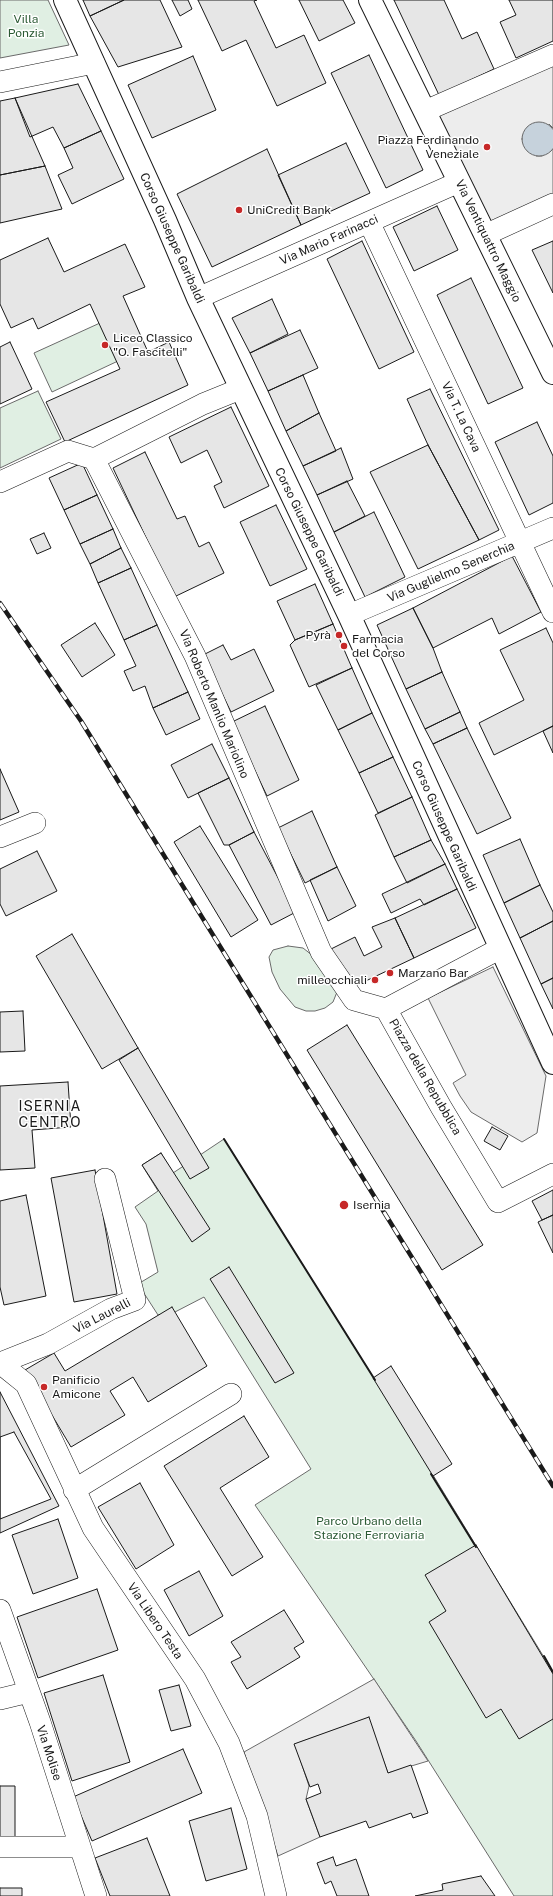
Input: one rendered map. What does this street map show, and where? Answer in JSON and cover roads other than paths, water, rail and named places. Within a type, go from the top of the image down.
[{"type":"main road","name":"Corso Giuseppe Garibaldi","points":[[65,0],[198,298],[240,389],[349,615],[499,949],[551,1054]]},
{"type":"main road","name":"Via Ventiquattro Maggio","points":[[370,0],[553,373]]},
{"type":"street","points":[[425,111],[553,55]]},
{"type":"street","points":[[0,82],[94,63]]},
{"type":"street","name":"Via Mario Farinacci","points":[[198,298],[460,182]]},
{"type":"street","points":[[485,235],[553,204]]},
{"type":"street","name":"Via T. La Cava","points":[[369,222],[553,612]]},
{"type":"street","points":[[0,482],[68,451],[94,459],[203,404],[240,389]]},
{"type":"street","name":"Via Roberto Manlio Mariolino","points":[[94,459],[195,656],[321,952],[354,1000],[386,1009]]},
{"type":"street","name":"Via Guglielmo Senerchia","points":[[349,615],[553,528]]},
{"type":"street","points":[[0,838],[35,823]]},
{"type":"street","name":"Piazza della Repubblica","points":[[499,949],[386,1009],[441,1107],[498,1202],[553,1174]]},
{"type":"street","name":"Via Laurelli","points":[[0,1363],[48,1344],[111,1309],[135,1300],[106,1179]]},
{"type":"street","name":"Via Libero Testa","points":[[0,1363],[26,1384],[92,1528],[195,1679],[229,1743],[257,1816],[276,1896]]},
{"type":"street","points":[[74,1490],[231,1394]]},
{"type":"street","name":"Via Molise","points":[[0,1610],[29,1692],[96,1896]]},
{"type":"street","points":[[0,1699],[29,1692]]},
{"type":"street","points":[[0,1847],[79,1847]]},
{"type":"railway","points":[[0,603],[81,721],[553,1486]]},
{"type":"place","name":"Piazza Ferdinando Veneziale","points":[[487,147]]},
{"type":"place","name":"UniCredit Bank","points":[[239,210]]},
{"type":"place","name":"Liceo Classico \"O. Fascitelli\"","points":[[105,345]]},
{"type":"place","name":"Pyrà","points":[[339,635]]},
{"type":"place","name":"Farmacia del Corso","points":[[344,646]]},
{"type":"place","name":"Marzano Bar","points":[[390,973]]},
{"type":"place","name":"milleocchiali","points":[[375,980]]},
{"type":"place","name":"Isernia","points":[[344,1205]]},
{"type":"place","name":"Panificio Amicone","points":[[44,1387]]},
{"type":"district","name":"ISERNIA CENTRO","points":[[50,1116]]},
{"type":"park label","name":"Villa Ponzia","points":[[26,26]]},
{"type":"park label","name":"Parco Urbano della Stazione Ferroviaria","points":[[369,1528]]}]
